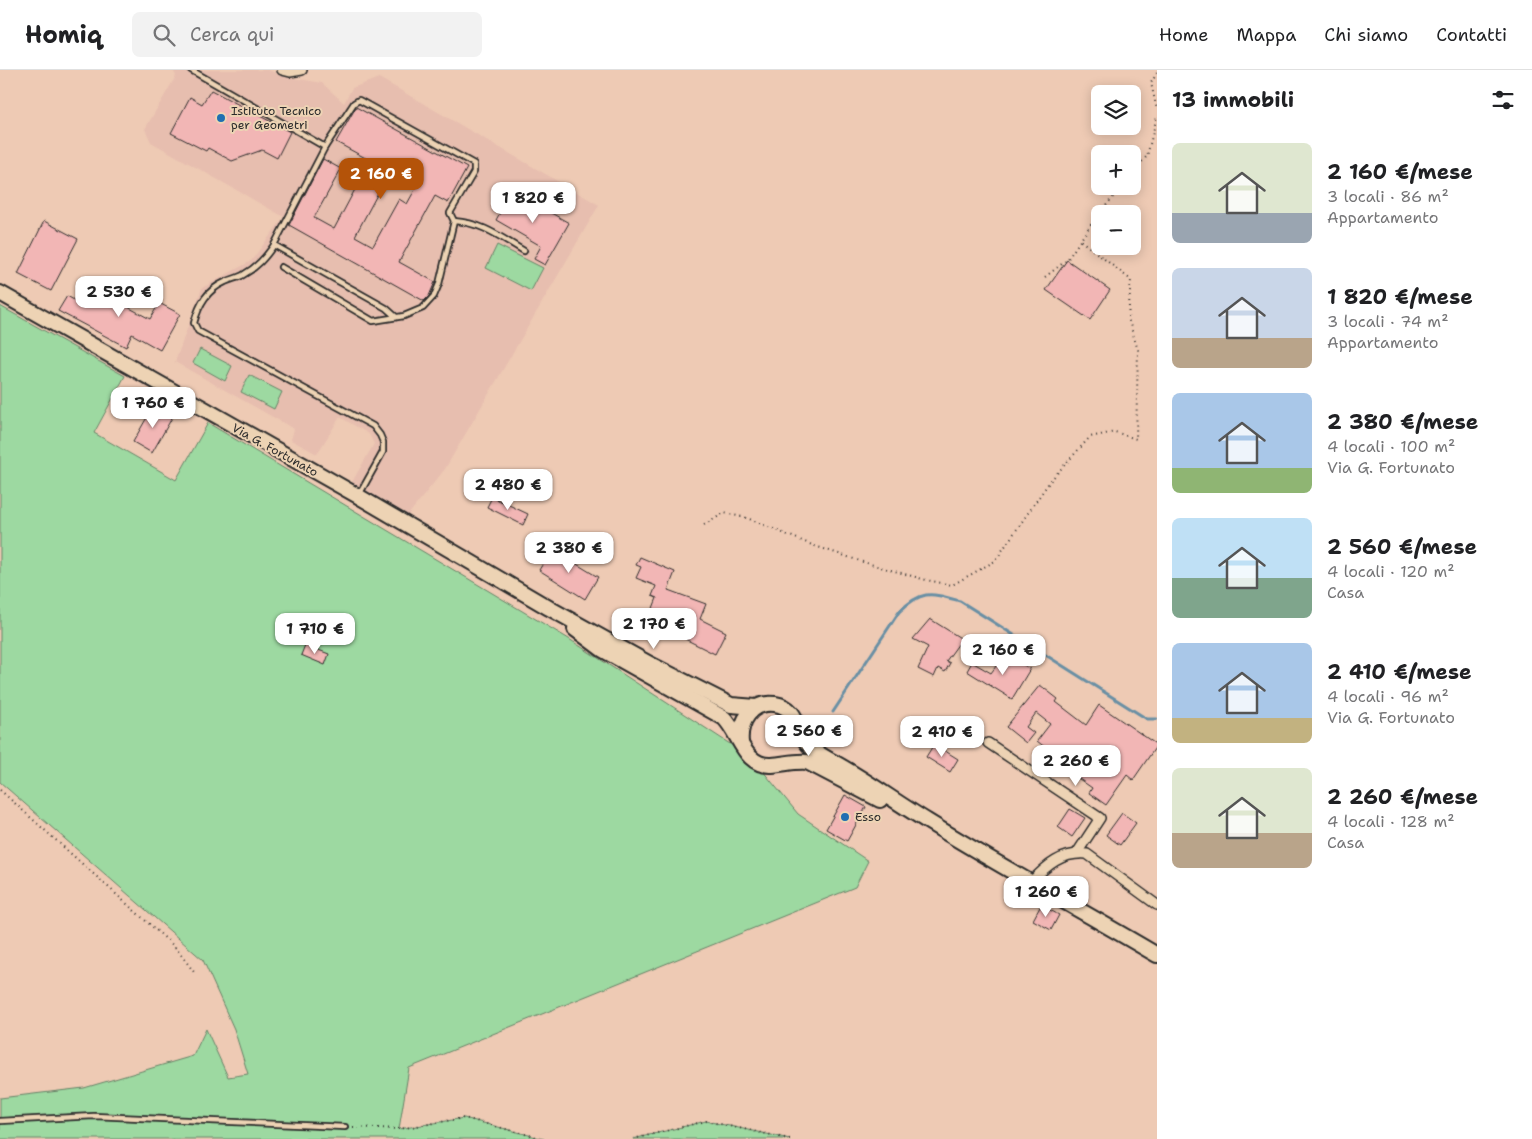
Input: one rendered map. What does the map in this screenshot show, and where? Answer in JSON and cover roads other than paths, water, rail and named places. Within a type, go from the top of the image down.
[{"type":"main road","name":"Via G. Fortunato","points":[[0,293],[358,496],[549,608]]},
{"type":"main road","points":[[549,608],[650,664],[731,705],[756,707]]},
{"type":"main road","points":[[549,608],[603,650],[724,718],[730,724],[746,752],[753,759],[762,764],[772,765],[795,761],[808,762],[877,799],[928,822]]},
{"type":"main road","points":[[741,743],[740,732],[742,722],[748,713],[756,707],[766,704],[785,707],[798,721],[807,743],[821,754],[928,822],[1157,955]]},
{"type":"main road","points":[[782,763],[791,758],[797,750],[801,731]]},
{"type":"street","points":[[282,70],[290,72],[302,70]]},
{"type":"street","points":[[988,743],[1100,818],[1077,853]]},
{"type":"street","points":[[1031,882],[1048,865],[1077,853],[1087,854],[1156,901]]},
{"type":"lane","points":[[191,70],[325,147]]},
{"type":"lane","points":[[281,267],[373,321],[396,317],[423,308],[434,296],[439,284],[454,221],[450,213],[474,172],[474,164],[359,100],[354,103],[325,147],[274,246],[264,260],[242,276],[216,286],[205,296],[197,310],[194,323],[198,331],[373,426],[383,442],[383,452],[358,496]]},
{"type":"lane","points":[[454,221],[470,222],[482,227],[524,251]]},
{"type":"lane","points":[[274,246],[386,308],[396,317]]},
{"type":"lane","points":[[0,1121],[94,1116],[346,1126]]},
{"type":"waterway","points":[[833,712],[899,612],[914,599],[921,596],[934,595],[960,601],[1147,719],[1157,719]]},
{"type":"place","name":"Istituto Tecnico per Geometri","points":[[221,118]]},
{"type":"place","name":"Esso","points":[[845,817]]}]
